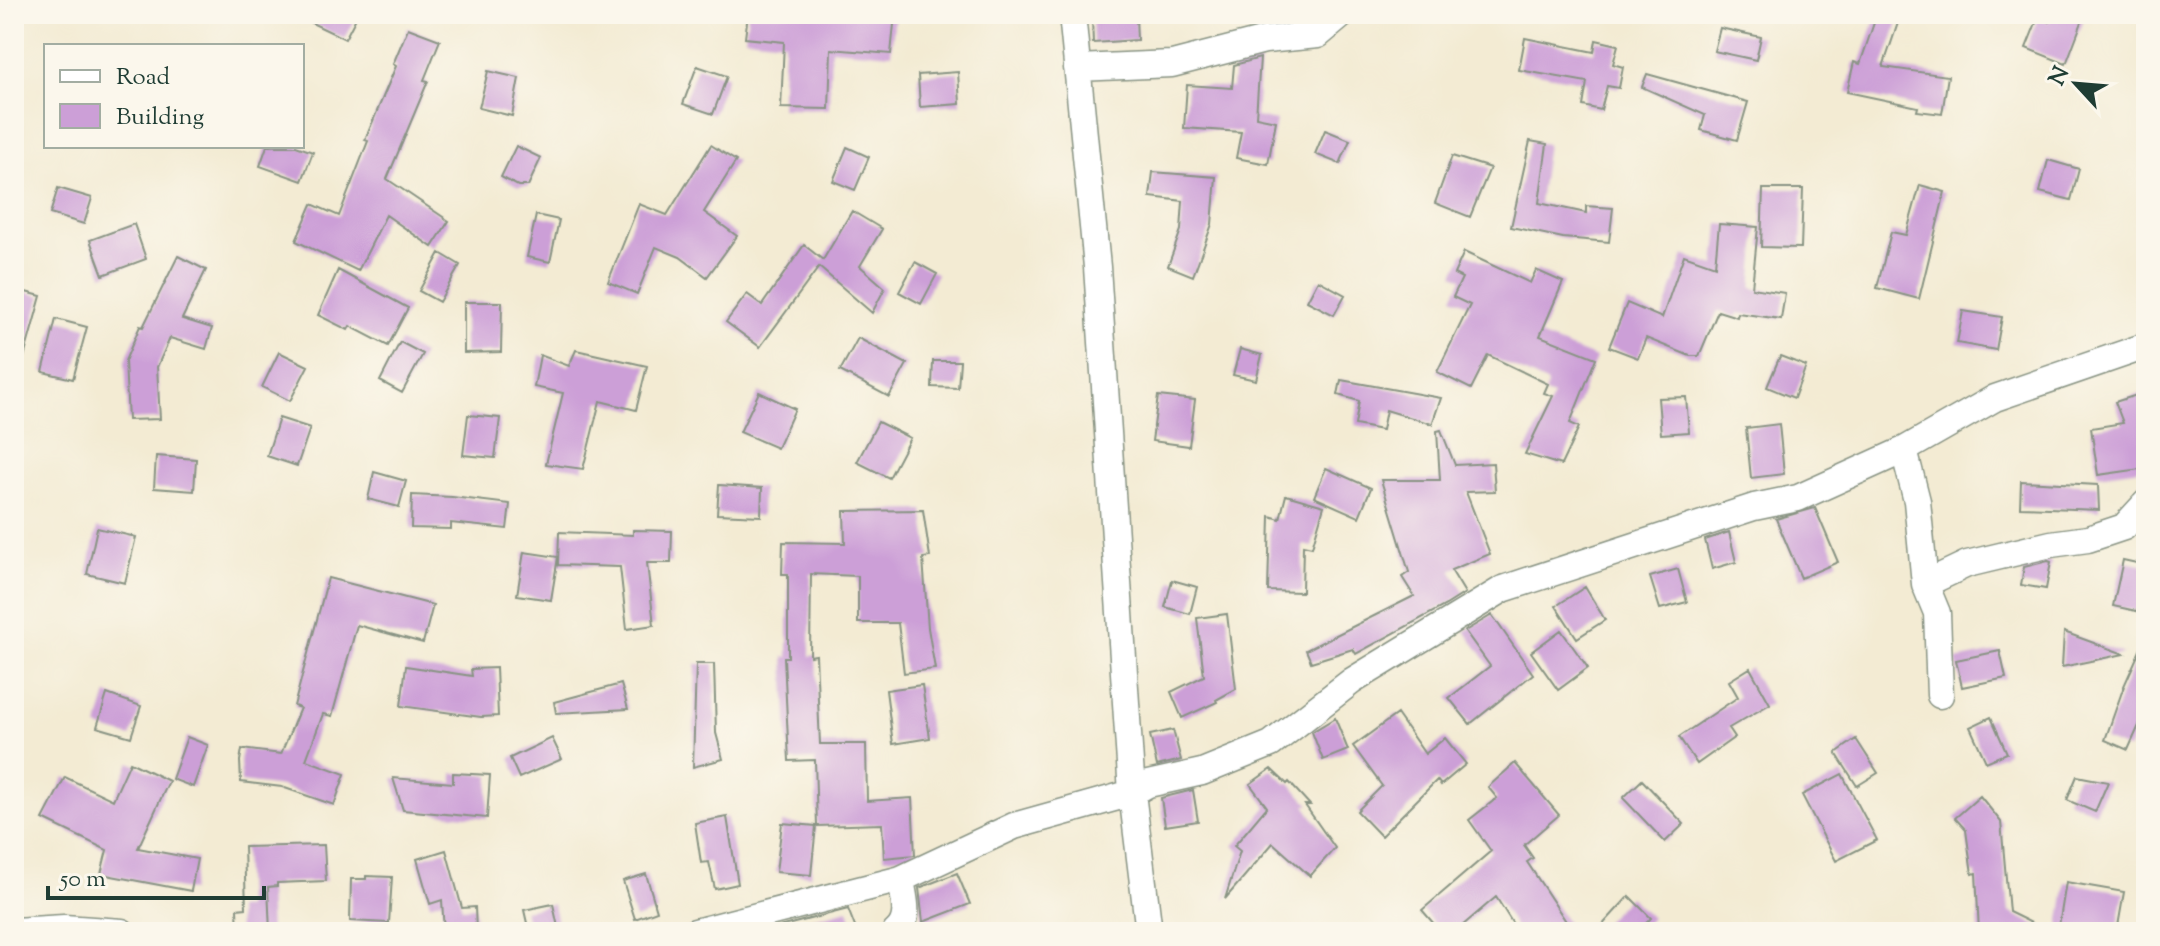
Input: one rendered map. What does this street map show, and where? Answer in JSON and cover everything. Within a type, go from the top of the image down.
[{"type":"street","points":[[1072,14],[1097,267],[1132,793],[1149,932]]},
{"type":"street","points":[[1077,68],[1172,64],[1265,40],[1318,35],[1343,14]]},
{"type":"street","points":[[695,932],[901,879],[1014,826],[1132,793],[1148,784],[1202,772],[1271,744],[1352,681],[1503,589],[1754,507],[1798,498],[1904,450],[1995,398],[2146,346]]},
{"type":"street","points":[[1904,450],[1917,501],[1925,584],[1937,613],[1940,695]]},
{"type":"street","points":[[1925,584],[1967,564],[2051,544],[2088,539],[2124,527],[2146,503]]},
{"type":"street","points":[[896,932],[902,927],[906,915],[901,879]]},
{"type":"street","points":[[14,931],[64,928],[122,932]]},
{"type":"building","points":[[293,14],[358,14],[345,39]]},
{"type":"building","points":[[748,14],[895,14],[891,54],[831,49],[829,109],[781,108],[784,42],[745,38]]},
{"type":"building","points":[[1877,14],[1901,14],[1883,67],[1948,76],[1942,114],[1917,111],[1918,107],[1847,92],[1854,62],[1860,64]]},
{"type":"building","points":[[2050,14],[2085,14],[2066,64],[2026,48],[2038,18],[2049,22]]},
{"type":"building","points":[[1136,16],[1137,40],[1093,43],[1092,19]]},
{"type":"building","points":[[408,28],[440,40],[424,80],[428,81],[387,179],[449,221],[432,247],[386,215],[358,271],[296,241],[312,204],[339,216]]},
{"type":"building","points":[[1720,28],[1761,37],[1756,60],[1714,51]]},
{"type":"building","points":[[1525,38],[1594,52],[1596,40],[1618,45],[1613,64],[1623,67],[1619,88],[1607,86],[1601,110],[1583,106],[1587,82],[1519,70]]},
{"type":"building","points":[[1260,58],[1256,117],[1276,121],[1268,164],[1236,158],[1241,132],[1184,128],[1187,85],[1232,88],[1234,65]]},
{"type":"building","points":[[697,66],[727,76],[713,114],[683,104]]},
{"type":"building","points":[[488,71],[519,78],[512,116],[479,108]]},
{"type":"building","points":[[958,72],[960,104],[920,107],[918,75]]},
{"type":"building","points":[[1647,74],[1748,102],[1737,140],[1701,130],[1705,115],[1642,87]]},
{"type":"building","points":[[1325,130],[1350,140],[1340,164],[1315,154]]},
{"type":"building","points":[[1530,141],[1547,144],[1539,203],[1586,213],[1586,206],[1613,208],[1609,242],[1563,238],[1511,227]]},
{"type":"building","points":[[711,145],[736,161],[704,212],[737,236],[707,277],[680,257],[656,247],[637,294],[608,282],[639,204],[667,215]]},
{"type":"building","points":[[516,146],[541,158],[528,186],[518,186],[501,177]]},
{"type":"building","points":[[847,147],[869,157],[855,190],[833,181]]},
{"type":"building","points":[[266,148],[302,148],[313,152],[302,181],[260,166]]},
{"type":"building","points":[[1452,156],[1490,168],[1470,217],[1435,203]]},
{"type":"building","points":[[2048,160],[2079,169],[2071,200],[2040,192]]},
{"type":"building","points":[[1153,172],[1216,177],[1212,224],[1193,276],[1168,266],[1181,230],[1183,201],[1150,197]]},
{"type":"building","points":[[1920,185],[1945,192],[1919,299],[1877,288],[1891,232],[1906,235]]},
{"type":"building","points":[[58,188],[92,198],[84,224],[50,214]]},
{"type":"building","points":[[1763,189],[1803,189],[1801,248],[1761,247]]},
{"type":"building","points":[[852,211],[882,229],[860,266],[885,288],[872,313],[819,267],[760,347],[726,322],[747,294],[762,305],[804,245],[823,260]]},
{"type":"building","points":[[536,215],[559,220],[550,262],[527,257]]},
{"type":"building","points":[[134,224],[146,259],[103,275],[90,240]]},
{"type":"building","points":[[1719,224],[1758,227],[1752,288],[1785,293],[1781,319],[1738,313],[1737,317],[1718,311],[1699,356],[1690,356],[1646,338],[1638,358],[1609,347],[1627,303],[1662,318],[1684,255],[1715,266]]},
{"type":"building","points":[[1464,252],[1530,283],[1536,270],[1563,282],[1540,336],[1596,358],[1570,423],[1579,427],[1561,465],[1525,454],[1553,396],[1544,393],[1548,384],[1488,355],[1471,389],[1437,372],[1470,305],[1453,297],[1462,278],[1454,274]]},
{"type":"building","points":[[440,253],[460,265],[439,302],[419,291]]},
{"type":"building","points":[[178,256],[206,270],[182,319],[212,328],[206,349],[170,338],[157,367],[160,419],[128,420],[125,361]]},
{"type":"building","points":[[915,262],[937,274],[921,304],[899,292]]},
{"type":"building","points":[[338,270],[408,308],[388,346],[350,326],[348,330],[318,315]]},
{"type":"building","points":[[1318,280],[1345,295],[1334,315],[1307,301]]},
{"type":"building","points":[[14,289],[41,296],[21,368],[14,367]]},
{"type":"building","points":[[464,302],[502,302],[501,352],[464,353]]},
{"type":"building","points":[[1963,311],[2002,317],[1996,350],[1957,343]]},
{"type":"building","points":[[56,319],[87,327],[73,379],[43,372]]},
{"type":"building","points":[[858,338],[907,364],[889,397],[840,371]]},
{"type":"building","points":[[400,342],[423,354],[402,393],[380,381]]},
{"type":"building","points":[[1240,349],[1262,355],[1256,380],[1233,375]]},
{"type":"building","points":[[576,350],[647,366],[636,410],[600,401],[583,469],[546,464],[563,393],[534,387],[540,355],[569,366]]},
{"type":"building","points":[[279,352],[308,366],[290,401],[262,387]]},
{"type":"building","points":[[1780,356],[1806,366],[1794,398],[1767,387]]},
{"type":"building","points":[[933,361],[960,361],[958,388],[932,387]]},
{"type":"building","points":[[1341,380],[1441,398],[1432,424],[1386,410],[1382,430],[1355,425],[1359,401],[1338,395]]},
{"type":"building","points":[[759,392],[795,409],[777,448],[740,432]]},
{"type":"building","points":[[2146,392],[2146,478],[2140,469],[2098,475],[2091,428],[2123,423],[2115,402]]},
{"type":"building","points":[[1158,396],[1195,400],[1189,446],[1152,441]]},
{"type":"building","points":[[1686,397],[1689,432],[1661,434],[1658,398]]},
{"type":"building","points":[[468,415],[500,418],[495,458],[463,455]]},
{"type":"building","points":[[279,418],[310,428],[297,466],[267,456]]},
{"type":"building","points":[[878,422],[910,438],[889,478],[857,462]]},
{"type":"building","points":[[1779,424],[1784,474],[1751,478],[1746,428]]},
{"type":"building","points":[[1441,430],[1455,465],[1493,463],[1495,491],[1466,492],[1490,554],[1451,570],[1465,593],[1446,605],[1356,654],[1353,649],[1311,662],[1306,650],[1414,596],[1402,577],[1409,572],[1381,480],[1440,480],[1437,431]]},
{"type":"building","points":[[156,456],[196,459],[194,491],[154,488]]},
{"type":"building","points":[[1326,468],[1371,488],[1359,517],[1314,497]]},
{"type":"building","points":[[374,472],[406,481],[399,507],[368,499]]},
{"type":"building","points":[[2021,481],[2098,485],[2099,510],[2020,507]]},
{"type":"building","points":[[719,485],[762,488],[761,516],[717,514]]},
{"type":"building","points":[[412,495],[510,504],[507,529],[451,523],[451,529],[411,528]]},
{"type":"building","points":[[1286,495],[1324,506],[1312,547],[1303,545],[1302,592],[1268,591],[1270,516],[1280,519]]},
{"type":"building","points":[[1815,508],[1838,562],[1801,578],[1776,519]]},
{"type":"building","points":[[923,510],[930,557],[923,558],[928,628],[935,669],[904,673],[898,623],[858,623],[858,576],[811,574],[810,656],[816,655],[820,744],[866,744],[867,801],[912,798],[915,855],[884,858],[882,824],[817,826],[815,760],[789,761],[784,657],[788,657],[788,574],[782,574],[783,542],[845,543],[844,511]]},
{"type":"building","points":[[97,528],[136,537],[125,583],[87,574]]},
{"type":"building","points":[[633,530],[672,531],[671,563],[647,563],[654,625],[627,629],[620,567],[558,565],[559,532],[633,535]]},
{"type":"building","points":[[1729,532],[1736,562],[1712,569],[1705,540]]},
{"type":"building","points":[[524,552],[558,557],[551,600],[517,595]]},
{"type":"building","points":[[2123,560],[2146,565],[2146,588],[2141,612],[2113,606]]},
{"type":"building","points":[[2051,562],[2046,589],[2021,585],[2024,567]]},
{"type":"building","points":[[1678,569],[1687,602],[1660,609],[1650,577]]},
{"type":"building","points":[[328,578],[433,605],[423,643],[357,625],[332,716],[323,714],[306,760],[345,774],[334,805],[282,787],[241,782],[240,761],[242,749],[281,754],[300,708],[294,706]]},
{"type":"building","points":[[1172,580],[1197,587],[1190,614],[1165,607]]},
{"type":"building","points":[[1585,587],[1605,620],[1577,638],[1556,606]]},
{"type":"building","points":[[1227,614],[1236,689],[1217,702],[1182,718],[1171,692],[1204,676],[1197,618]]},
{"type":"building","points":[[1492,615],[1533,674],[1470,724],[1449,698],[1490,666],[1465,631]]},
{"type":"building","points":[[1561,630],[1588,668],[1558,690],[1531,652]]},
{"type":"building","points":[[2064,632],[2124,654],[2062,667]]},
{"type":"building","points":[[2146,637],[2146,710],[2128,750],[2105,740]]},
{"type":"building","points":[[2000,651],[2006,678],[1962,687],[1956,660]]},
{"type":"building","points":[[696,664],[714,664],[716,733],[723,759],[693,767]]},
{"type":"building","points":[[406,666],[472,676],[471,669],[496,668],[498,716],[481,717],[401,706]]},
{"type":"building","points":[[1750,668],[1770,704],[1729,728],[1735,737],[1697,764],[1679,737],[1738,697],[1729,681]]},
{"type":"building","points":[[621,684],[628,709],[556,713],[554,702]]},
{"type":"building","points":[[922,685],[930,738],[893,744],[886,690]]},
{"type":"building","points":[[107,694],[141,706],[131,737],[97,727]]},
{"type":"building","points":[[1397,714],[1425,754],[1445,738],[1466,764],[1441,785],[1437,780],[1381,836],[1357,811],[1382,786],[1353,746]]},
{"type":"building","points":[[1991,717],[2007,753],[1986,762],[1970,727]]},
{"type":"building","points":[[1335,718],[1348,750],[1323,760],[1312,732]]},
{"type":"building","points":[[1173,730],[1181,760],[1157,766],[1150,735]]},
{"type":"building","points":[[187,737],[208,745],[193,787],[172,779]]},
{"type":"building","points":[[552,738],[562,759],[519,778],[510,758]]},
{"type":"building","points":[[1856,739],[1878,773],[1857,786],[1836,753]]},
{"type":"building","points":[[130,762],[169,781],[138,848],[197,859],[191,891],[101,874],[107,850],[43,819],[65,777],[113,800]]},
{"type":"building","points":[[1515,763],[1559,815],[1524,845],[1533,858],[1527,862],[1573,932],[1518,932],[1496,897],[1455,932],[1441,932],[1422,910],[1491,851],[1469,820],[1497,798],[1488,787]]},
{"type":"building","points":[[1271,769],[1287,784],[1289,782],[1310,805],[1305,805],[1335,848],[1310,876],[1273,843],[1225,899],[1240,851],[1234,846],[1267,807],[1250,784]]},
{"type":"building","points":[[453,773],[490,775],[487,818],[403,810],[393,778],[453,783]]},
{"type":"building","points":[[1842,774],[1877,840],[1836,861],[1802,795]]},
{"type":"building","points":[[2077,776],[2108,782],[2095,812],[2067,800]]},
{"type":"building","points":[[1642,780],[1684,824],[1665,842],[1623,798]]},
{"type":"building","points":[[1193,790],[1198,821],[1165,826],[1161,798]]},
{"type":"building","points":[[1980,796],[2001,822],[2009,912],[2050,932],[1979,932],[1976,873],[1972,874],[1966,830],[1955,818]]},
{"type":"building","points":[[727,817],[738,884],[715,889],[709,862],[701,863],[695,823]]},
{"type":"building","points":[[782,823],[816,826],[811,875],[776,872]]},
{"type":"building","points":[[324,845],[326,881],[277,883],[277,886],[268,887],[270,932],[238,932],[237,909],[246,908],[244,847]]},
{"type":"building","points":[[446,850],[462,908],[475,907],[476,932],[444,932],[442,900],[430,904],[417,859]]},
{"type":"building","points":[[957,873],[970,904],[923,922],[919,888]]},
{"type":"building","points":[[646,874],[657,911],[635,919],[623,881]]},
{"type":"building","points":[[366,876],[392,877],[389,923],[350,921],[351,879],[366,879]]},
{"type":"building","points":[[2066,882],[2124,892],[2117,932],[2058,932]]},
{"type":"building","points":[[1629,896],[1651,918],[1638,932],[1596,932]]},
{"type":"building","points":[[553,904],[559,932],[529,932],[524,910]]},
{"type":"building","points":[[848,909],[857,932],[760,932]]}]
